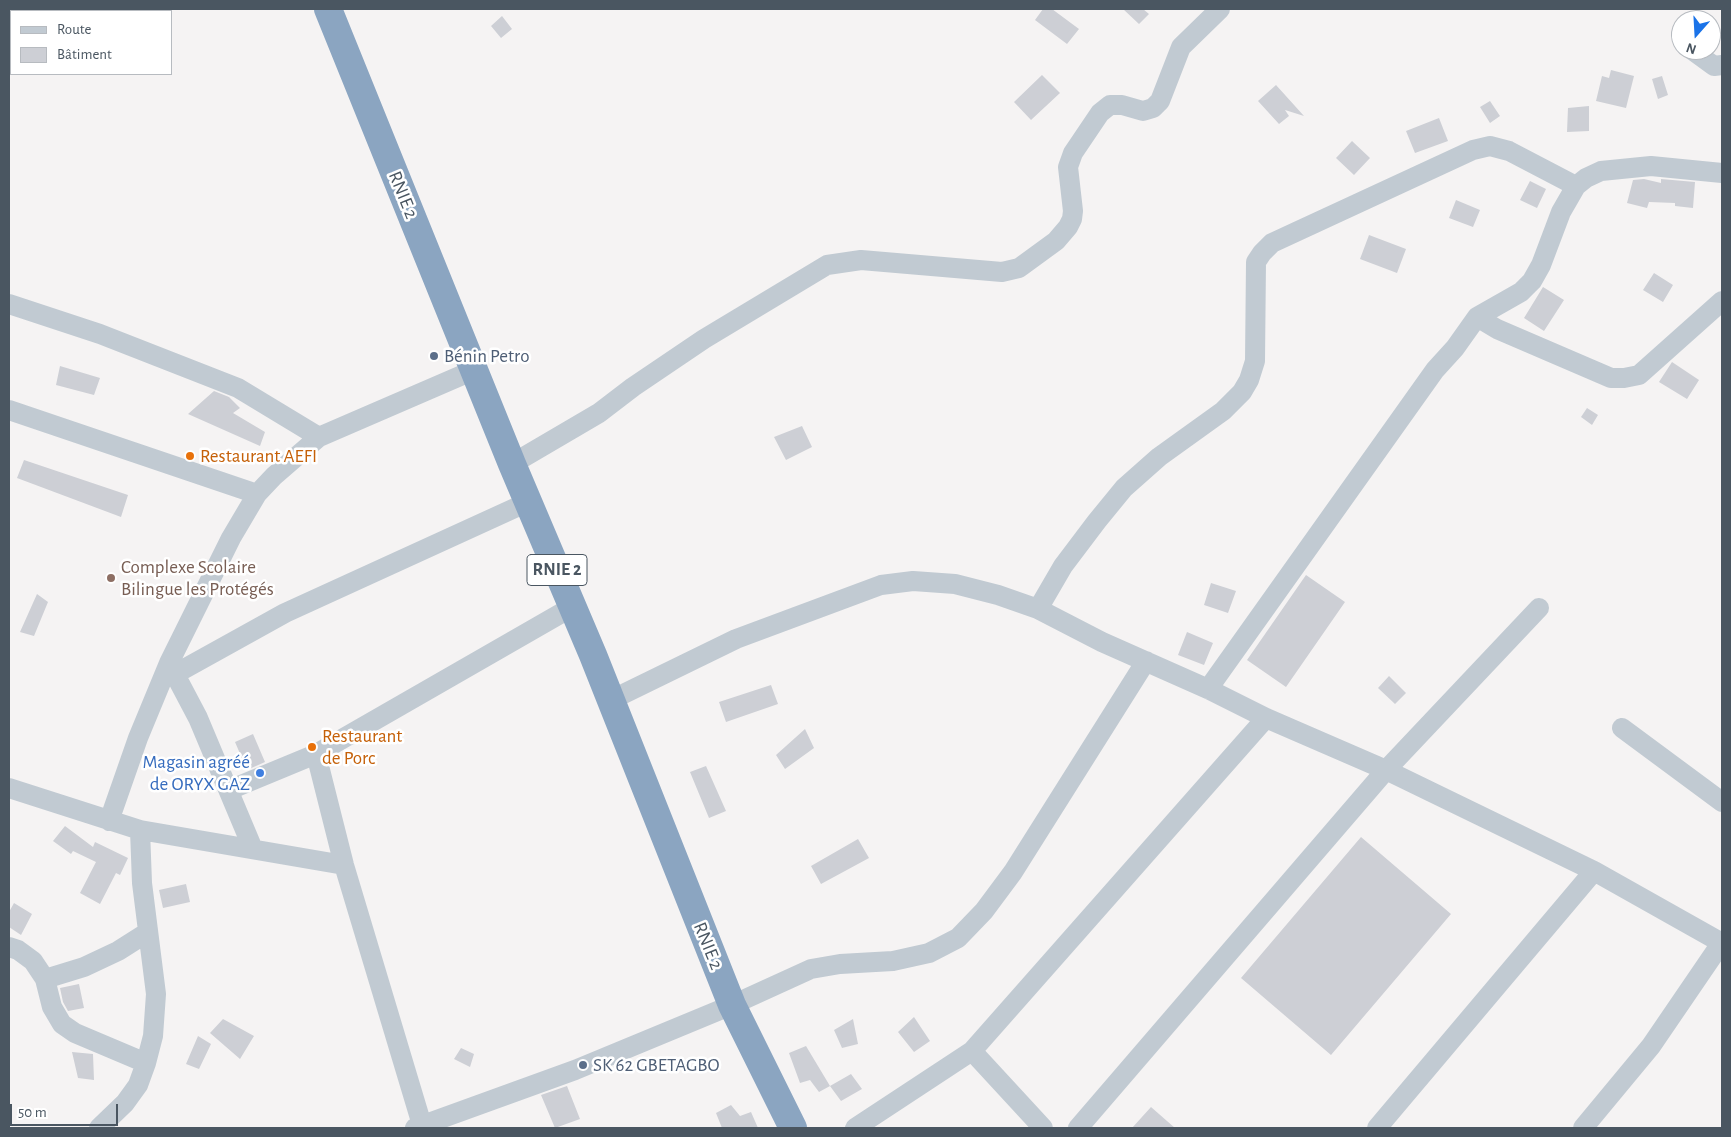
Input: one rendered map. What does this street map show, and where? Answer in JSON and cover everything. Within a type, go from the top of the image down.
[{"type":"highway","name":"RNIE 2","points":[[328,9],[512,464],[611,700],[732,1005],[793,1128]]},
{"type":"street","points":[[512,464],[598,413],[704,339],[827,265],[861,260],[1002,272],[1019,268],[1056,241],[1068,227],[1073,211],[1068,168],[1073,153],[1100,113],[1110,105],[1122,105],[1143,111],[1153,108],[1160,100],[1181,47],[1220,9]]},
{"type":"street","points":[[1706,60],[1714,66],[1722,66]]},
{"type":"street","points":[[1038,610],[1063,566],[1124,488],[1159,457],[1222,411],[1242,392],[1249,380],[1255,361],[1256,262],[1272,243],[1473,150],[1490,146],[1509,151],[1576,186]]},
{"type":"street","points":[[1208,689],[1435,370],[1455,348],[1477,317],[1521,292],[1532,282],[1541,265],[1561,212],[1576,186],[1586,178],[1601,171],[1651,166],[1722,173]]},
{"type":"street","points":[[1477,317],[1496,329],[1612,378],[1624,378],[1639,375],[1722,301]]},
{"type":"street","points":[[9,304],[100,334],[238,388],[319,437]]},
{"type":"street","points":[[109,820],[138,738],[172,669],[231,538],[257,494],[274,476],[319,437],[474,370]]},
{"type":"street","points":[[9,410],[257,494]]},
{"type":"street","points":[[172,669],[284,613],[528,502]]},
{"type":"street","points":[[611,700],[736,639],[881,585],[913,581],[955,584],[998,595],[1038,610],[1102,642],[1208,689],[1266,718],[1386,770],[1594,871],[1722,943],[1651,1046],[1583,1128]]},
{"type":"street","points":[[229,790],[316,754],[572,607]]},
{"type":"street","points":[[1078,1128],[1386,770],[1539,608]]},
{"type":"street","points":[[316,754],[344,865],[419,1127],[576,1070],[732,1005],[811,969],[840,964],[893,961],[930,953],[958,938],[984,911],[1013,872],[1146,661]]},
{"type":"street","points":[[172,669],[198,718],[253,849]]},
{"type":"street","points":[[855,1128],[972,1051],[1266,718]]},
{"type":"street","points":[[1622,728],[1722,802]]},
{"type":"street","points":[[9,788],[140,830],[344,865]]},
{"type":"street","points":[[98,1128],[125,1103],[138,1085],[153,1036],[156,994],[142,883],[140,830]]},
{"type":"street","points":[[1377,1128],[1594,871]]},
{"type":"street","points":[[44,979],[101,959],[118,951],[148,932]]},
{"type":"street","points":[[9,947],[18,950],[33,961],[44,979],[52,1007],[62,1024],[75,1033],[146,1063]]},
{"type":"street","points":[[972,1051],[1043,1128]]},
{"type":"building","points":[[1043,9],[1052,9],[1079,29],[1067,44],[1035,20]]},
{"type":"building","points":[[1123,9],[1143,9],[1149,14],[1139,24]]},
{"type":"building","points":[[502,16],[512,29],[501,38],[491,26]]},
{"type":"building","points":[[1611,70],[1634,76],[1626,108],[1596,101],[1602,76],[1609,78]]},
{"type":"building","points":[[1042,75],[1060,93],[1031,120],[1014,102]]},
{"type":"building","points":[[1662,76],[1668,95],[1658,99],[1652,79]]},
{"type":"building","points":[[1276,85],[1304,116],[1285,110],[1289,116],[1279,124],[1258,101]]},
{"type":"building","points":[[1490,101],[1500,116],[1490,123],[1480,107]]},
{"type":"building","points":[[1589,106],[1589,131],[1567,132],[1568,108]]},
{"type":"building","points":[[1439,118],[1448,141],[1415,153],[1406,131]]},
{"type":"building","points":[[1352,141],[1370,158],[1354,175],[1336,158]]},
{"type":"building","points":[[1644,179],[1661,183],[1661,179],[1695,182],[1693,208],[1675,206],[1675,203],[1649,202],[1647,208],[1627,203],[1633,180]]},
{"type":"building","points":[[1530,181],[1546,189],[1537,208],[1520,200]]},
{"type":"building","points":[[1456,200],[1480,210],[1473,227],[1449,218]]},
{"type":"building","points":[[1369,235],[1406,249],[1397,273],[1360,259]]},
{"type":"building","points":[[1654,273],[1673,285],[1663,302],[1643,290]]},
{"type":"building","points":[[1543,287],[1564,300],[1544,331],[1524,318]]},
{"type":"building","points":[[1672,362],[1699,380],[1687,399],[1659,382]]},
{"type":"building","points":[[60,366],[100,378],[94,395],[56,385]]},
{"type":"building","points":[[214,391],[229,397],[240,408],[233,413],[265,432],[260,446],[188,414]]},
{"type":"building","points":[[1587,408],[1598,415],[1592,425],[1581,417]]},
{"type":"building","points":[[802,426],[812,447],[786,460],[774,437]]},
{"type":"building","points":[[24,460],[128,495],[121,517],[17,478]]},
{"type":"building","points":[[1306,575],[1345,602],[1286,687],[1247,660]]},
{"type":"building","points":[[1211,583],[1236,591],[1228,613],[1204,605]]},
{"type":"building","points":[[37,594],[48,602],[34,636],[20,632]]},
{"type":"building","points":[[1187,632],[1213,643],[1204,665],[1178,655]]},
{"type":"building","points":[[1389,676],[1406,693],[1395,704],[1378,688]]},
{"type":"building","points":[[771,685],[778,704],[726,722],[719,702]]},
{"type":"building","points":[[805,729],[814,748],[785,769],[776,755]]},
{"type":"building","points":[[253,734],[265,762],[247,770],[235,742]]},
{"type":"building","points":[[706,766],[726,811],[709,818],[690,772]]},
{"type":"building","points":[[65,826],[93,847],[95,842],[128,858],[120,875],[116,873],[100,904],[80,893],[96,862],[73,851],[71,854],[53,841]]},
{"type":"building","points":[[1361,837],[1451,914],[1331,1055],[1241,978]]},
{"type":"building","points":[[858,839],[869,858],[821,884],[811,866]]},
{"type":"building","points":[[186,884],[190,902],[163,908],[159,890]]},
{"type":"building","points":[[14,903],[32,914],[21,935],[9,927],[9,912]]},
{"type":"building","points":[[79,984],[84,1008],[68,1011],[63,1002],[60,988]]},
{"type":"building","points":[[914,1017],[930,1041],[914,1052],[898,1032]]},
{"type":"building","points":[[223,1019],[254,1036],[240,1059],[210,1033]]},
{"type":"building","points":[[853,1019],[858,1044],[842,1048],[834,1030]]},
{"type":"building","points":[[198,1036],[211,1044],[199,1069],[186,1064]]},
{"type":"building","points":[[806,1046],[830,1086],[819,1092],[810,1080],[800,1083],[789,1053]]},
{"type":"building","points":[[461,1048],[474,1054],[470,1067],[454,1059]]},
{"type":"building","points":[[72,1052],[93,1054],[94,1080],[78,1078]]},
{"type":"building","points":[[851,1074],[862,1089],[841,1101],[830,1086]]},
{"type":"building","points":[[567,1086],[580,1119],[555,1128],[541,1095]]},
{"type":"building","points":[[731,1105],[740,1116],[751,1112],[758,1128],[722,1128],[716,1113]]},
{"type":"building","points":[[1151,1107],[1175,1128],[1132,1128]]},
{"type":"place","name":"Bénin Petro","points":[[434,356]]},
{"type":"place","name":"Restaurant AEFI","points":[[190,456]]},
{"type":"place","name":"Complexe Scolaire Bilingue les Protégés","points":[[111,578]]},
{"type":"place","name":"Restaurant de Porc","points":[[312,747]]},
{"type":"place","name":"Magasin agréé de ORYX GAZ","points":[[260,773]]},
{"type":"place","name":"SK 62 GBETAGBO","points":[[583,1065]]}]
